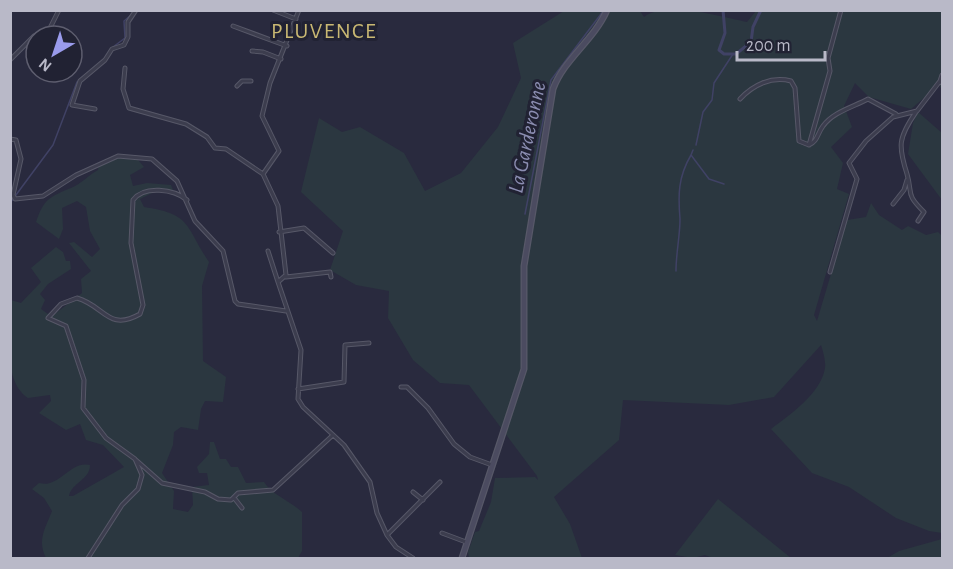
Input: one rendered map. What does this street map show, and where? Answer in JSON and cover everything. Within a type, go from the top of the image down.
[{"type":"main road","points":[[462,558],[524,369],[522,286],[550,103],[558,76],[602,22],[607,10]]},
{"type":"street","points":[[51,24],[59,10]]},
{"type":"street","points":[[95,109],[72,105],[76,87],[105,60],[112,49],[122,47],[127,42],[128,22],[136,10]]},
{"type":"street","points":[[273,10],[296,19]]},
{"type":"street","points":[[263,174],[279,151],[262,116],[270,83],[300,10]]},
{"type":"street","points":[[809,145],[830,71],[828,58],[841,10]]},
{"type":"street","points":[[233,26],[287,46]]},
{"type":"street","points":[[10,60],[24,45]]},
{"type":"street","points":[[252,51],[263,52],[281,59]]},
{"type":"street","points":[[124,68],[123,85],[126,104],[134,111],[186,124],[207,137],[215,148],[226,149],[263,174],[278,206],[285,277]]},
{"type":"street","points":[[918,221],[924,212],[910,195],[907,176],[901,160],[900,141],[917,111],[941,82],[942,75]]},
{"type":"street","points":[[740,99],[758,85],[775,80],[791,81],[795,88],[799,141],[809,145]]},
{"type":"street","points":[[237,86],[242,81],[251,81]]},
{"type":"street","points":[[809,145],[817,140],[822,128],[830,119],[868,99],[896,114]]},
{"type":"street","points":[[830,272],[857,179],[849,163],[866,141],[896,114],[917,111]]},
{"type":"street","points":[[10,139],[16,140],[21,159],[13,197],[15,199],[43,196],[76,175],[123,156],[152,159],[177,181],[195,221],[223,251],[235,301],[286,311]]},
{"type":"street","points":[[893,204],[904,190],[907,176]]},
{"type":"street","points":[[187,200],[165,190],[142,193],[133,200],[131,243],[143,304],[140,314],[120,322],[78,298],[61,304],[48,318],[66,326],[77,366],[84,380],[83,408],[106,438],[162,483],[205,492],[218,499],[235,499]]},
{"type":"street","points":[[279,232],[304,228],[333,253]]},
{"type":"street","points":[[268,251],[286,311],[294,323],[301,350],[298,389],[300,404],[344,445],[370,482],[377,513],[387,535],[396,547],[413,558]]},
{"type":"street","points":[[278,282],[285,277],[322,271],[330,272],[331,277]]},
{"type":"street","points":[[298,389],[344,382],[345,345],[369,343]]},
{"type":"street","points":[[401,387],[407,387],[428,408],[447,438],[463,453],[494,466]]},
{"type":"street","points":[[235,499],[238,493],[273,490],[333,435]]},
{"type":"street","points":[[88,558],[122,504],[140,485],[142,475],[135,459]]},
{"type":"street","points":[[387,535],[440,482]]},
{"type":"street","points":[[413,492],[423,500]]},
{"type":"street","points":[[235,499],[242,508]]},
{"type":"street","points":[[442,533],[468,543]]},
{"type":"shaded area","points":[[680,10],[747,22],[756,11],[942,11],[942,90],[939,85],[911,109],[869,97],[855,83],[844,106],[852,127],[831,147],[843,163],[837,189],[849,194],[814,315],[817,321],[847,220],[866,217],[871,203],[879,215],[902,230],[908,226],[926,235],[938,232],[942,236],[942,533],[929,531],[896,518],[849,487],[812,473],[771,429],[803,403],[817,387],[825,368],[821,345],[774,397],[729,405],[623,400],[619,440],[554,497],[570,524],[582,558],[469,558],[468,552],[475,532],[479,531],[491,502],[495,478],[535,477],[538,480],[537,476],[469,385],[440,383],[413,360],[388,318],[389,291],[356,285],[330,270],[343,231],[301,192],[319,118],[342,132],[360,127],[404,153],[425,191],[461,173],[498,127],[521,78],[513,43],[564,11],[640,11],[644,17],[654,12]]},
{"type":"shaded area","points":[[918,112],[942,133],[942,200],[908,154],[913,123]]},
{"type":"shaded area","points":[[134,155],[144,167],[130,175],[133,186],[147,183],[171,185],[173,190],[150,191],[152,193],[140,199],[144,207],[171,213],[179,218],[191,231],[209,262],[202,286],[203,361],[226,377],[223,402],[205,401],[201,409],[198,430],[181,427],[174,432],[173,445],[162,473],[174,491],[173,509],[188,512],[193,505],[192,487],[209,485],[207,473],[199,473],[197,467],[209,454],[210,442],[214,442],[220,459],[226,459],[231,467],[238,467],[246,483],[264,482],[271,490],[302,512],[302,551],[298,558],[46,558],[43,552],[42,540],[52,511],[44,498],[32,489],[39,483],[46,484],[59,479],[76,467],[90,465],[87,474],[71,491],[69,496],[73,496],[124,467],[103,445],[86,440],[80,424],[66,430],[39,413],[51,401],[50,395],[28,398],[20,390],[14,379],[9,353],[11,300],[21,303],[41,282],[31,268],[56,247],[63,252],[66,261],[70,261],[71,269],[48,284],[40,294],[45,300],[41,309],[48,314],[52,311],[56,313],[82,293],[81,279],[91,271],[69,243],[74,242],[92,257],[100,249],[90,231],[86,207],[77,201],[62,208],[63,229],[59,239],[36,222],[39,214],[48,200],[98,170],[99,163],[111,157]]},
{"type":"shaded area","points":[[718,499],[791,558],[713,558],[705,555],[693,558],[675,555]]},
{"type":"shaded area","points":[[942,539],[942,558],[887,558],[899,551]]},
{"type":"waterway","name":"La Garderonne","points":[[525,214],[551,80],[604,10]]},
{"type":"waterway","points":[[723,10],[725,33],[719,50],[724,54],[736,54],[751,42],[753,27],[761,10]]},
{"type":"waterway","points":[[113,47],[125,38],[124,21],[131,15]]},
{"type":"waterway","points":[[696,145],[703,112],[712,100],[714,83],[733,54]]},
{"type":"waterway","points":[[10,203],[53,145],[77,82],[97,65]]},
{"type":"waterway","points":[[693,150],[691,155],[709,179],[724,184]]},
{"type":"waterway","points":[[676,271],[680,225],[680,186],[691,155]]},
{"type":"district","name":"PLUVENCE","points":[[324,30]]}]
